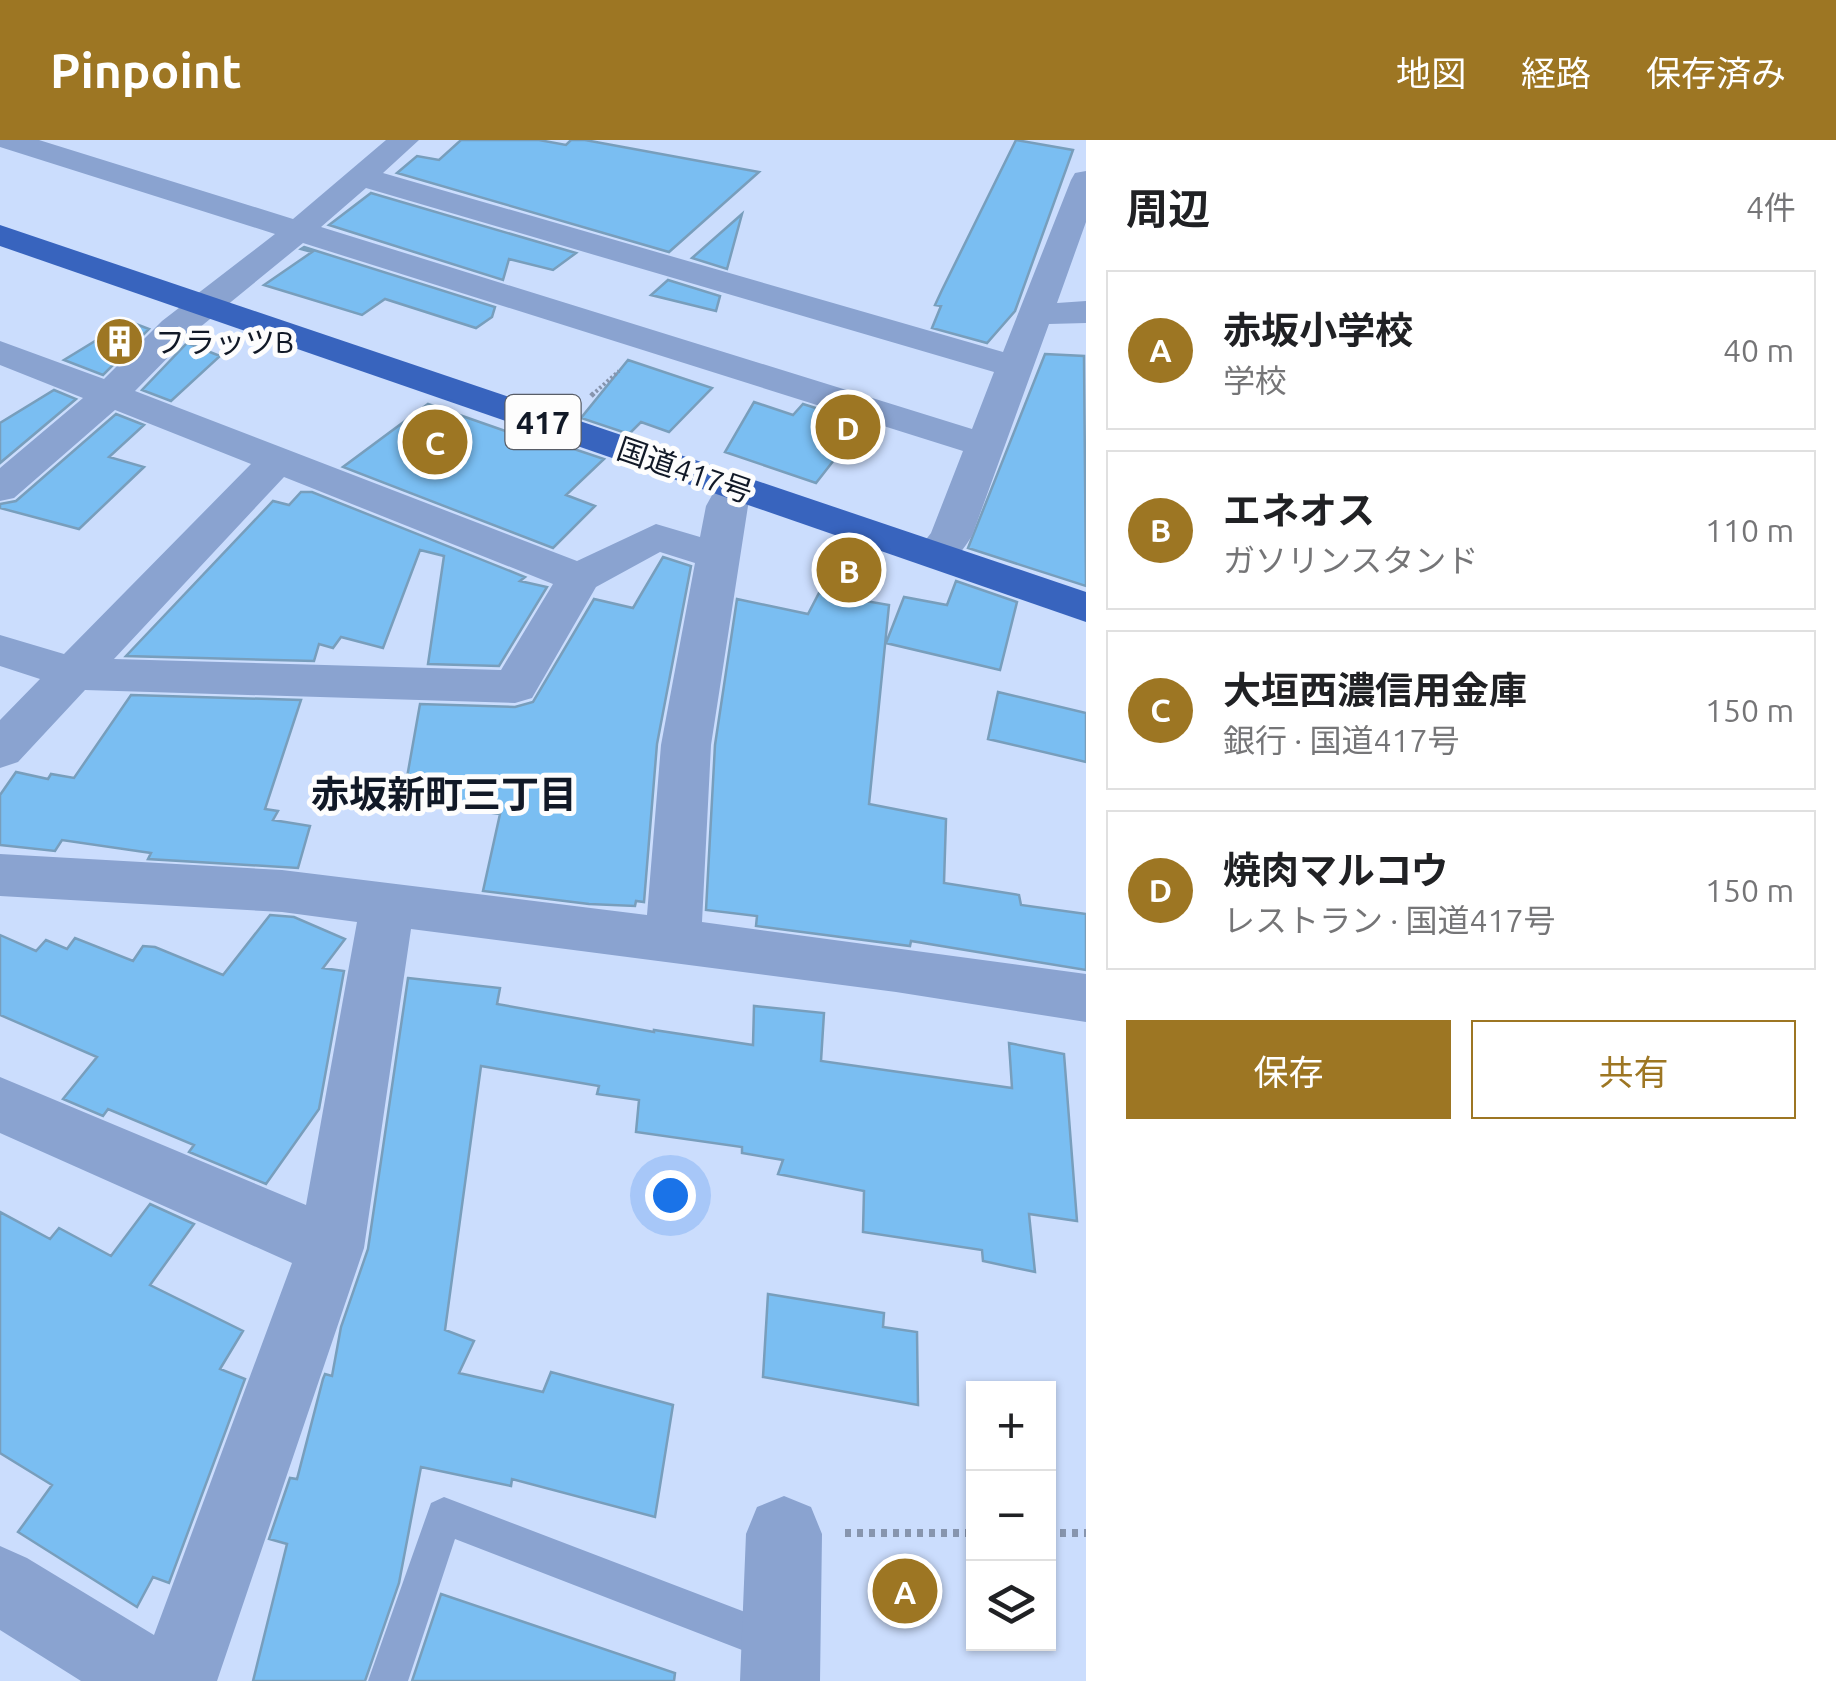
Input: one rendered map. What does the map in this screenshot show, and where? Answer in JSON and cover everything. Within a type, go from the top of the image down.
[{"type":"highway","name":"国道417号","points":[[0,235],[1086,608]]},
{"type":"street","points":[[8,140],[984,445]]},
{"type":"street","points":[[0,489],[111,394],[175,328],[207,306],[404,140]]},
{"type":"street","points":[[362,177],[1016,366]]},
{"type":"street","points":[[936,555],[951,536],[1086,180]]},
{"type":"street","points":[[1035,314],[1086,312]]},
{"type":"street","points":[[0,352],[578,578]]},
{"type":"street","points":[[0,750],[278,460]]},
{"type":"street","points":[[673,942],[686,744],[726,506],[735,488]]},
{"type":"street","points":[[0,650],[74,674],[515,687],[578,578],[656,537],[718,556]]},
{"type":"street","points":[[0,875],[263,890],[1086,998]]},
{"type":"street","points":[[177,1681],[331,1248],[387,905]]},
{"type":"street","points":[[0,1104],[331,1248]]},
{"type":"street","points":[[782,1663],[784,1534]]},
{"type":"street","points":[[0,1585],[154,1681]]},
{"type":"lane","points":[[388,1681],[444,1516],[782,1663]]},
{"type":"path","points":[[556,426],[652,342]]},
{"type":"path","points":[[784,1534],[966,1533]]},
{"type":"path","points":[[1056,1533],[1086,1533]]},
{"type":"building","points":[[461,140],[539,140],[566,145],[571,140],[585,140],[759,172],[669,252],[397,173],[417,156],[439,160]]},
{"type":"building","points":[[1016,140],[1073,150],[1015,311],[987,343],[932,328],[941,306],[935,305]]},
{"type":"building","points":[[371,193],[576,253],[553,270],[509,259],[503,280],[329,225]]},
{"type":"building","points":[[742,214],[727,269],[692,258]]},
{"type":"building","points":[[304,247],[495,307],[492,317],[476,328],[385,299],[362,315],[264,285],[312,252],[301,249]]},
{"type":"building","points":[[668,280],[720,296],[716,311],[651,295]]},
{"type":"building","name":"フラッツB","points":[[128,321],[149,329],[103,375],[64,360]]},
{"type":"building","points":[[187,343],[220,356],[171,401],[142,390]]},
{"type":"building","points":[[1045,354],[1084,356],[1086,586],[968,548]]},
{"type":"building","points":[[628,360],[712,388],[669,432],[641,422],[629,434],[581,418]]},
{"type":"building","points":[[54,390],[76,399],[0,463],[0,423]]},
{"type":"building","points":[[754,402],[793,415],[803,404],[863,423],[816,483],[725,452]]},
{"type":"building","points":[[428,404],[551,447],[556,443],[604,459],[566,495],[595,506],[553,548],[343,467]]},
{"type":"building","points":[[116,414],[144,425],[109,457],[144,467],[79,529],[0,508],[0,504],[16,501]]},
{"type":"building","points":[[301,492],[312,492],[525,577],[520,581],[547,587],[499,666],[428,664],[444,556],[420,550],[383,648],[341,637],[333,648],[319,644],[314,661],[126,656],[273,501],[289,505]]},
{"type":"building","points":[[663,557],[691,566],[657,744],[644,902],[636,901],[635,906],[589,904],[483,891],[500,814],[403,800],[420,704],[515,707],[533,702],[594,599],[633,608]]},
{"type":"building","points":[[956,581],[1017,602],[1000,670],[886,643],[904,597],[947,605]]},
{"type":"building","points":[[819,593],[889,605],[869,804],[946,819],[944,883],[1019,895],[1021,905],[1086,914],[1086,970],[911,941],[910,946],[756,926],[757,916],[706,910],[715,745],[737,599],[808,614]]},
{"type":"building","points":[[998,692],[1086,713],[1086,762],[988,739]]},
{"type":"building","points":[[131,695],[301,700],[265,809],[278,811],[273,820],[310,826],[298,868],[148,859],[151,853],[62,840],[55,851],[0,845],[0,795],[16,772],[48,779],[51,774],[74,778]]},
{"type":"building","points":[[270,915],[294,917],[345,939],[323,968],[344,971],[319,1109],[266,1184],[189,1152],[194,1145],[108,1109],[103,1116],[63,1099],[97,1057],[0,1015],[0,935],[36,951],[46,940],[67,949],[75,938],[133,961],[143,946],[155,947],[223,975]]},
{"type":"building","points":[[408,978],[500,988],[497,1004],[753,1045],[754,1006],[824,1013],[821,1061],[1012,1088],[1009,1043],[1064,1054],[1077,1221],[1029,1214],[1035,1272],[983,1261],[982,1250],[863,1232],[864,1191],[778,1174],[783,1160],[742,1153],[742,1147],[636,1132],[639,1100],[597,1094],[599,1086],[481,1066],[445,1330],[474,1341],[459,1373],[543,1392],[551,1372],[673,1405],[655,1517],[512,1479],[511,1486],[421,1467],[399,1583],[365,1681],[253,1681],[287,1544],[269,1539],[290,1478],[297,1479],[323,1379],[325,1374],[332,1376],[341,1327],[368,1249]]},
{"type":"building","points":[[150,1204],[194,1224],[150,1285],[243,1331],[220,1369],[245,1379],[169,1583],[153,1577],[137,1607],[18,1532],[52,1485],[0,1453],[0,1212],[50,1239],[59,1228],[111,1256]]},
{"type":"building","points":[[768,1294],[884,1313],[883,1327],[917,1332],[918,1405],[763,1377]]},
{"type":"building","points":[[441,1594],[675,1673],[674,1681],[412,1681]]},
{"type":"place","name":"フラッツB","points":[[120,342]]},
{"type":"place","name":"焼肉マルコウ","points":[[848,427]]},
{"type":"place","name":"大垣西濃信用金庫","points":[[435,442]]},
{"type":"place","name":"エネオス","points":[[849,570]]},
{"type":"place","name":"赤坂小学校","points":[[905,1591]]},
{"type":"district","name":"赤坂新町三丁目","points":[[444,794]]}]
